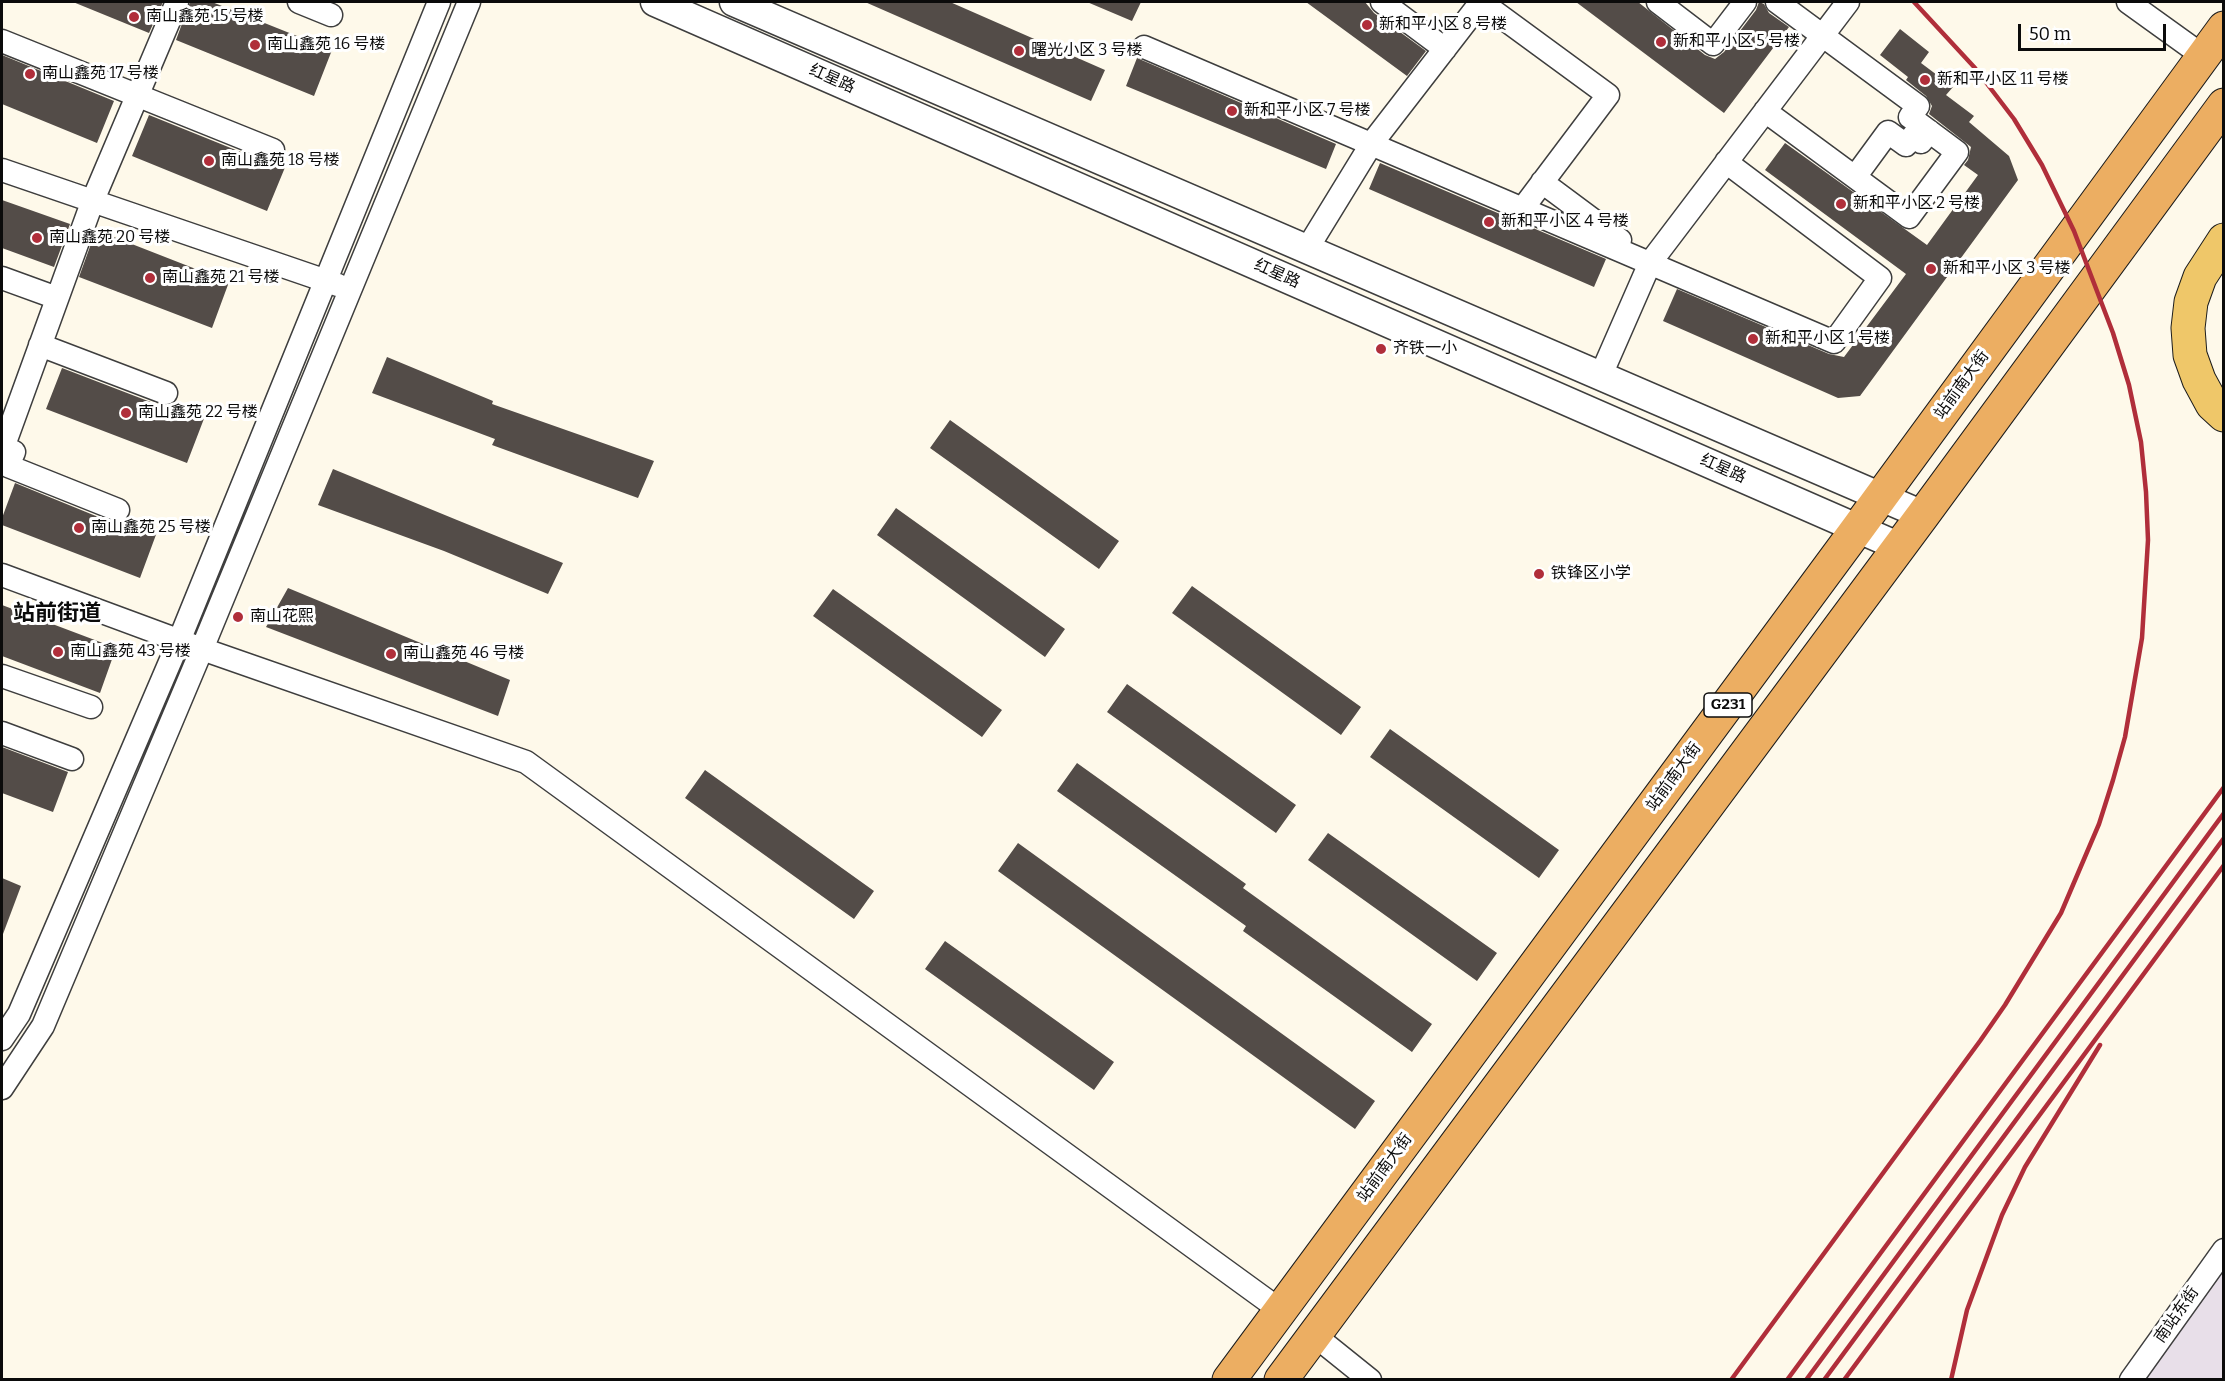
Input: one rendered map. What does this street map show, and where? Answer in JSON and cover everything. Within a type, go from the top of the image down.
[{"type":"highway","name":"站前南大街","points":[[1229,1380],[1858,528],[2223,28]]},
{"type":"highway","name":"G231","points":[[1281,1380],[1923,515],[2223,105]]},
{"type":"main road","points":[[2223,240],[2200,277],[2191,302],[2188,328],[2190,355],[2199,380],[2212,404],[2223,416]]},
{"type":"street","points":[[118,510],[8,466],[14,452],[2,448],[93,200],[177,2]]},
{"type":"street","points":[[299,2],[331,15]]},
{"type":"street","points":[[2,1040],[19,1014],[179,641],[439,2]]},
{"type":"street","points":[[2,1088],[44,1026],[469,2]]},
{"type":"street","name":"红星路","points":[[655,2],[1899,547]]},
{"type":"street","name":"红星路","points":[[734,2],[1923,515]]},
{"type":"street","points":[[1383,2],[1445,49]]},
{"type":"street","points":[[1307,249],[1372,143],[1481,2],[1608,96],[1523,208]]},
{"type":"street","points":[[1658,2],[1713,44],[1746,2]]},
{"type":"street","points":[[1765,111],[1910,217],[1958,152],[1910,117],[1918,106],[1777,2]]},
{"type":"street","points":[[1601,375],[1650,263],[1848,2]]},
{"type":"street","points":[[2128,2],[2203,56]]},
{"type":"street","points":[[2,41],[273,150]]},
{"type":"street","points":[[1144,47],[1834,342],[1880,278],[1726,162]]},
{"type":"street","points":[[1855,177],[1888,132],[1906,145],[1913,136],[1921,142],[1929,131]]},
{"type":"street","points":[[2,170],[350,290]]},
{"type":"street","points":[[1542,182],[1650,263]]},
{"type":"street","points":[[2,278],[57,298]]},
{"type":"street","points":[[40,345],[166,393]]},
{"type":"street","points":[[2,575],[202,650],[526,762],[1280,1310]]},
{"type":"street","points":[[2,676],[91,707]]},
{"type":"street","points":[[2,733],[72,759]]},
{"type":"street","name":"南站东街","points":[[2131,1380],[2223,1250]]},
{"type":"street","points":[[1314,1335],[1370,1380]]},
{"type":"shaded area","points":[[2223,1265],[2223,1379],[2139,1379]]},
{"type":"building","name":"南山鑫苑 15 号楼","points":[[73,2],[163,2],[149,33]]},
{"type":"building","name":"南山鑫苑 16 号楼","points":[[190,2],[212,2],[332,50],[314,96],[176,40]]},
{"type":"building","name":"曙光小区 3 号楼","points":[[865,2],[950,2],[1105,70],[1091,101]]},
{"type":"building","points":[[1087,2],[1141,2],[1132,21]]},
{"type":"building","name":"新和平小区 8 号楼","points":[[1306,2],[1365,2],[1374,13],[1426,51],[1407,76]]},
{"type":"building","name":"新和平小区 5 号楼","points":[[1576,2],[1638,2],[1705,55],[1715,59],[1724,52],[1756,10],[1759,2],[1764,4],[1769,13],[1789,27],[1724,113]]},
{"type":"building","points":[[1900,29],[1929,52],[1921,63],[1953,87],[1946,95],[1974,116],[1969,122],[2009,156],[2018,180],[1860,396],[1838,398],[1663,321],[1677,289],[1829,354],[1844,357],[1906,274],[1765,170],[1785,143],[1927,245],[1978,175],[1964,165],[1968,160],[1971,147],[1929,114],[1932,106],[1926,96],[1906,80],[1908,77],[1880,55]]},
{"type":"building","name":"南山鑫苑 17 号楼","points":[[2,55],[114,101],[97,143],[2,104]]},
{"type":"building","name":"新和平小区 7 号楼","points":[[1137,58],[1336,144],[1326,169],[1126,86]]},
{"type":"building","name":"南山鑫苑 18 号楼","points":[[149,115],[268,163],[278,162],[286,165],[267,211],[132,156]]},
{"type":"building","name":"新和平小区 4 号楼","points":[[1380,163],[1606,259],[1594,287],[1369,189]]},
{"type":"building","name":"南山鑫苑 20 号楼","points":[[2,200],[70,224],[54,267],[2,248]]},
{"type":"building","name":"南山鑫苑 21 号楼","points":[[96,230],[229,282],[212,328],[79,277]]},
{"type":"building","points":[[387,357],[493,401],[492,404],[654,461],[638,498],[492,445],[495,439],[372,393]]},
{"type":"building","name":"南山鑫苑 22 号楼","points":[[62,368],[161,406],[173,404],[205,416],[187,463],[46,409]]},
{"type":"building","points":[[950,420],[1119,541],[1099,569],[930,448]]},
{"type":"building","points":[[333,469],[563,563],[548,594],[444,551],[318,505]]},
{"type":"building","name":"南山鑫苑 25 号楼","points":[[15,483],[113,523],[127,520],[157,532],[140,578],[2,525],[2,518]]},
{"type":"building","points":[[896,508],[1065,629],[1045,657],[877,535]]},
{"type":"building","points":[[1192,586],[1361,707],[1341,735],[1172,613]]},
{"type":"building","name":"南山鑫苑 46 号楼","points":[[288,588],[510,680],[498,716],[266,627]]},
{"type":"building","points":[[833,589],[1002,710],[982,737],[813,616]]},
{"type":"building","name":"南山鑫苑 43 号楼","points":[[2,605],[116,648],[100,693],[2,656]]},
{"type":"building","points":[[1127,684],[1296,805],[1276,833],[1107,712]]},
{"type":"building","points":[[1390,729],[1559,850],[1539,878],[1370,757]]},
{"type":"building","points":[[2,747],[68,772],[53,812],[2,793]]},
{"type":"building","points":[[1077,763],[1246,884],[1243,888],[1432,1024],[1412,1052],[1243,931],[1246,926],[1057,791]]},
{"type":"building","points":[[705,770],[874,891],[854,919],[685,798]]},
{"type":"building","points":[[1328,833],[1497,953],[1477,981],[1308,860]]},
{"type":"building","points":[[1018,843],[1375,1101],[1355,1129],[998,871]]},
{"type":"building","points":[[2,878],[21,886],[3,934],[2,933]]},
{"type":"building","points":[[945,941],[1114,1062],[1094,1090],[925,969]]},
{"type":"railway","points":[[1731,1380],[1980,1041],[2005,1005],[2061,913],[2099,824],[2113,780],[2125,737],[2142,638],[2148,540],[2146,492],[2141,442],[2129,385],[2113,333],[2074,231],[2042,165],[2014,119],[1975,68],[1914,2]]},
{"type":"railway","points":[[1787,1380],[2224,787]]},
{"type":"railway","points":[[1806,1380],[2224,813]]},
{"type":"railway","points":[[1824,1380],[2224,838]]},
{"type":"railway","points":[[1844,1380],[2224,865]]},
{"type":"railway","points":[[1951,1380],[1967,1310],[2002,1215],[2025,1167],[2100,1045]]},
{"type":"place","name":"南山鑫苑 15 号楼","points":[[134,17]]},
{"type":"place","name":"新和平小区 8 号楼","points":[[1367,25]]},
{"type":"place","name":"新和平小区 5 号楼","points":[[1661,42]]},
{"type":"place","name":"南山鑫苑 16 号楼","points":[[255,45]]},
{"type":"place","name":"曙光小区 3 号楼","points":[[1019,51]]},
{"type":"place","name":"南山鑫苑 17 号楼","points":[[30,74]]},
{"type":"place","name":"新和平小区 11 号楼","points":[[1925,80]]},
{"type":"place","name":"新和平小区 7 号楼","points":[[1232,111]]},
{"type":"place","name":"南山鑫苑 18 号楼","points":[[209,161]]},
{"type":"place","name":"新和平小区 2 号楼","points":[[1841,204]]},
{"type":"place","name":"新和平小区 4 号楼","points":[[1489,222]]},
{"type":"place","name":"南山鑫苑 20 号楼","points":[[37,238]]},
{"type":"place","name":"新和平小区 3 号楼","points":[[1931,269]]},
{"type":"place","name":"南山鑫苑 21 号楼","points":[[150,278]]},
{"type":"place","name":"新和平小区 1 号楼","points":[[1753,339]]},
{"type":"place","name":"齐铁一小","points":[[1381,349]]},
{"type":"place","name":"南山鑫苑 22 号楼","points":[[126,413]]},
{"type":"place","name":"南山鑫苑 25 号楼","points":[[79,528]]},
{"type":"place","name":"铁锋区小学","points":[[1539,574]]},
{"type":"place","name":"南山花熙","points":[[238,617]]},
{"type":"place","name":"南山鑫苑 43 号楼","points":[[58,652]]},
{"type":"place","name":"南山鑫苑 46 号楼","points":[[391,654]]},
{"type":"district","name":"站前街道","points":[[57,614]]}]
